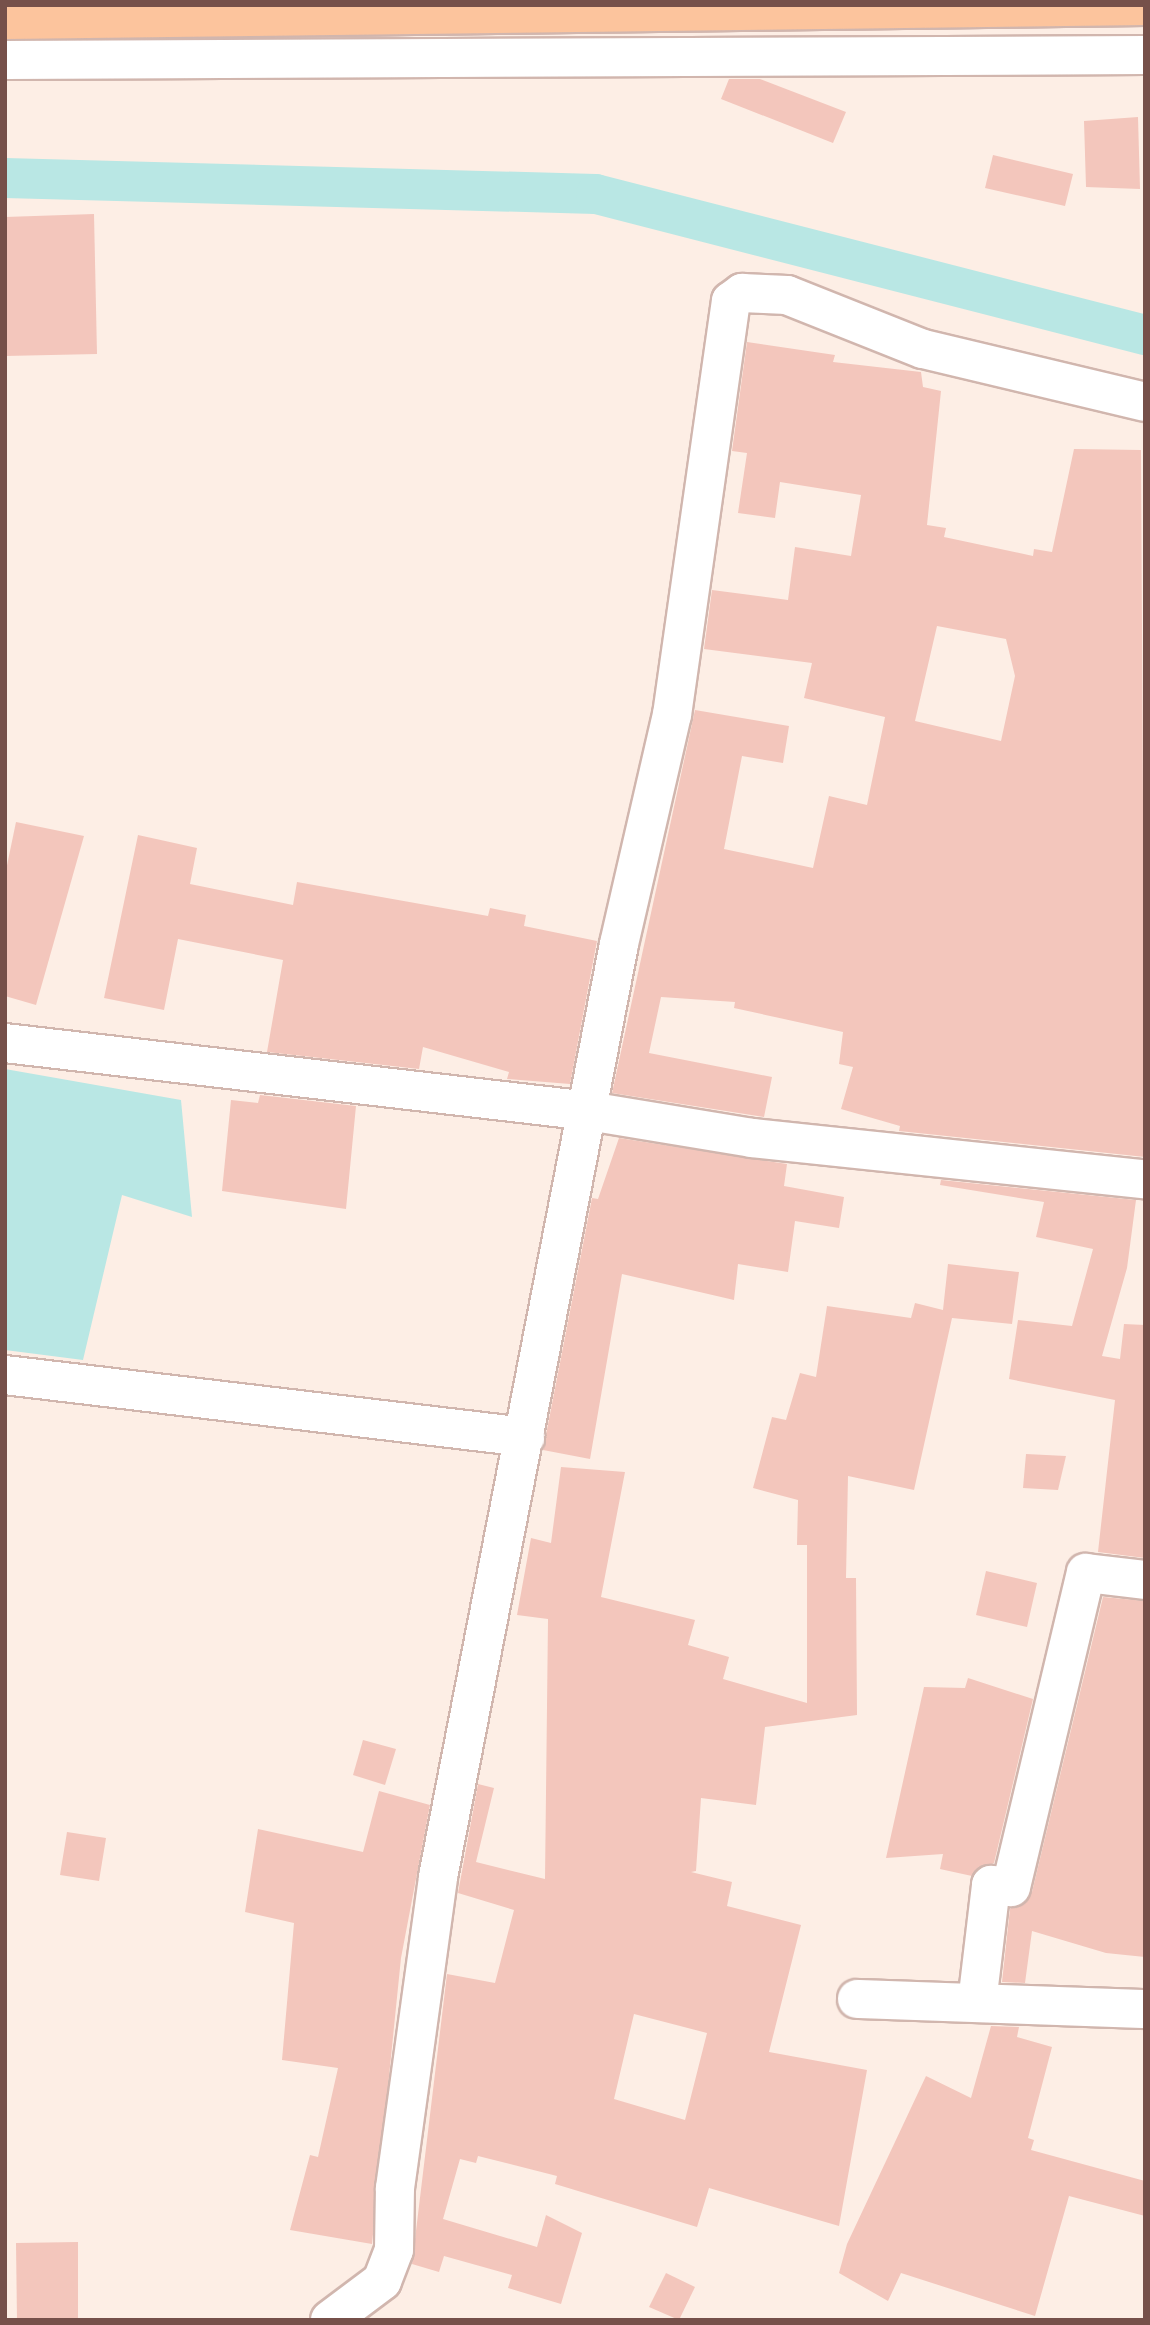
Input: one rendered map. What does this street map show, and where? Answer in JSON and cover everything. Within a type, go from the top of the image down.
[{"type":"main road","points":[[5,20],[1145,6]]},
{"type":"street","points":[[5,60],[1145,55]]},
{"type":"street","points":[[330,2320],[390,2267],[395,2188],[438,1877],[589,1111],[619,944],[672,715],[731,301],[742,293],[787,295],[923,349],[1145,402]]},
{"type":"street","points":[[5,1043],[589,1111],[752,1138],[1145,1179]]},
{"type":"street","points":[[5,1375],[525,1437]]},
{"type":"street","points":[[977,2003],[992,1885],[1011,1887],[1086,1573],[1145,1580]]},
{"type":"street","points":[[857,1999],[1145,2009]]},
{"type":"water","points":[[5,1069],[181,1100],[192,1217],[122,1195],[83,1360],[5,1350]]},
{"type":"building","points":[[729,79],[760,79],[846,112],[833,143],[721,99]]},
{"type":"building","points":[[1138,117],[1140,189],[1086,187],[1084,121]]},
{"type":"building","points":[[993,155],[1073,174],[1065,206],[985,188]]},
{"type":"building","points":[[94,214],[97,354],[5,356],[5,217]]},
{"type":"building","points":[[747,342],[835,355],[833,362],[921,372],[923,387],[941,391],[927,525],[946,528],[944,537],[1033,556],[1034,549],[1052,552],[1074,449],[1141,450],[1145,1157],[899,1131],[900,1126],[841,1109],[853,1067],[839,1064],[843,1032],[734,1008],[735,1002],[661,997],[649,1053],[772,1077],[764,1117],[612,1093],[695,710],[789,726],[783,763],[742,756],[724,849],[813,868],[829,796],[867,805],[885,717],[804,698],[812,663],[704,649],[712,590],[788,600],[795,547],[851,556],[861,495],[780,482],[775,518],[738,513],[747,453],[732,451]],"holes":[[[937,626],[1006,639],[1015,676],[1001,741],[915,721]]]},
{"type":"building","points":[[16,822],[84,836],[36,1005],[5,996],[5,875]]},
{"type":"building","points":[[138,835],[197,848],[190,884],[293,905],[297,882],[488,916],[490,908],[526,915],[524,926],[597,941],[570,1084],[507,1079],[509,1072],[423,1047],[419,1069],[267,1052],[283,960],[178,939],[164,1010],[104,998]]},
{"type":"building","points":[[260,1095],[356,1106],[346,1209],[222,1191],[231,1100],[258,1103]]},
{"type":"building","points":[[619,1138],[787,1164],[784,1186],[844,1197],[839,1228],[795,1221],[788,1272],[738,1264],[734,1300],[622,1274],[590,1459],[543,1450],[592,1198],[598,1199]]},
{"type":"building","points":[[941,1180],[1136,1200],[1127,1268],[1102,1356],[1120,1359],[1124,1324],[1145,1325],[1145,1558],[1098,1552],[1115,1400],[1009,1379],[1018,1320],[1072,1326],[1093,1249],[1036,1237],[1044,1202],[940,1185]]},
{"type":"building","points":[[948,1264],[1019,1272],[1012,1324],[952,1318],[914,1490],[848,1476],[846,1578],[856,1578],[857,1715],[765,1727],[756,1805],[701,1798],[696,1871],[691,1872],[732,1882],[727,1906],[801,1925],[769,2052],[867,2070],[839,2226],[709,2188],[697,2227],[555,2184],[557,2176],[478,2156],[476,2163],[460,2159],[443,2219],[537,2247],[546,2215],[582,2233],[561,2304],[508,2288],[512,2275],[444,2256],[439,2272],[412,2264],[447,1974],[495,1983],[514,1910],[458,1893],[478,1784],[494,1788],[476,1862],[545,1879],[548,1619],[517,1615],[531,1538],[551,1543],[561,1467],[625,1472],[601,1597],[695,1620],[688,1645],[729,1657],[723,1679],[807,1703],[807,1545],[797,1545],[798,1500],[753,1488],[772,1417],[786,1420],[800,1373],[816,1377],[827,1306],[911,1318],[915,1303],[943,1310]],"holes":[[[634,2014],[707,2033],[685,2120],[614,2099]]]},
{"type":"building","points":[[1026,1454],[1066,1456],[1058,1490],[1023,1488]]},
{"type":"building","points":[[986,1571],[1037,1583],[1027,1627],[976,1615]]},
{"type":"building","points":[[1103,1597],[1145,1601],[1145,1957],[1106,1953],[1032,1931],[1025,1983],[1002,1982],[1010,1909],[1032,1892]]},
{"type":"building","points":[[968,1678],[1033,1699],[994,1863],[972,1876],[940,1869],[943,1854],[886,1858],[924,1687],[965,1688]]},
{"type":"building","points":[[363,1740],[396,1749],[385,1785],[353,1775]]},
{"type":"building","points":[[379,1791],[430,1805],[401,1958],[372,2244],[290,2230],[310,2155],[318,2157],[338,2068],[282,2060],[294,1923],[245,1912],[258,1829],[363,1852]]},
{"type":"building","points":[[67,1832],[106,1838],[99,1881],[60,1875]]},
{"type":"building","points":[[991,2026],[1019,2027],[1017,2037],[1052,2047],[1028,2138],[1034,2140],[1031,2150],[1145,2181],[1145,2216],[1069,2196],[1035,2316],[901,2273],[888,2301],[839,2273],[847,2244],[926,2076],[971,2098]]},
{"type":"building","points":[[78,2242],[78,2320],[17,2320],[16,2243]]},
{"type":"building","points":[[666,2273],[695,2287],[679,2320],[649,2307]]},
{"type":"waterway","points":[[5,178],[596,194],[1145,335]]}]
